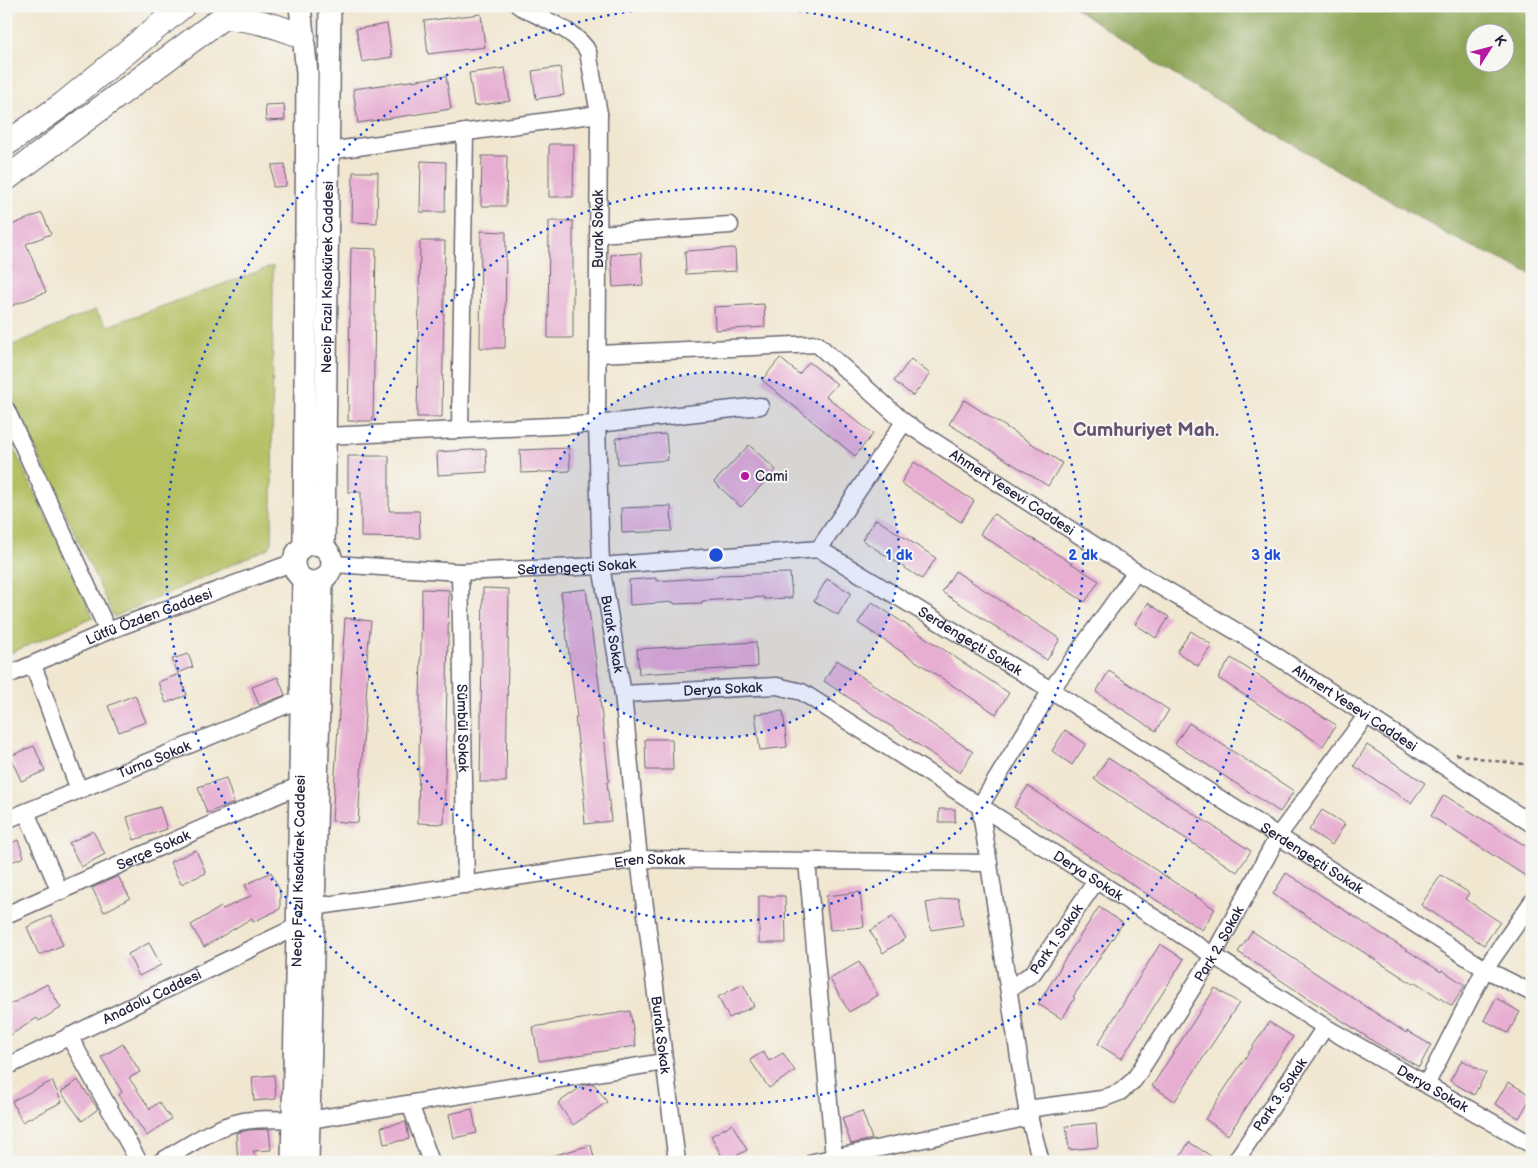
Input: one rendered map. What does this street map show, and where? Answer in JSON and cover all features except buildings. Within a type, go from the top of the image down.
[{"type":"main road","points":[[6,144],[62,105],[183,6]]},
{"type":"main road","points":[[6,179],[231,12],[289,30],[303,37]]},
{"type":"street","name":"Necip Fazıl Kısakürek Caddesi","points":[[292,1162],[301,1120],[313,907],[313,563],[307,73],[300,6]]},
{"type":"street","name":"Necip Fazıl Kısakürek Caddesi","points":[[308,1162],[301,1120],[298,926],[301,699],[325,436],[330,6]]},
{"type":"street","name":"Burak Sokak","points":[[519,6],[575,36],[583,43],[588,52],[599,114],[597,424],[601,566],[623,694],[639,859],[677,1162]]},
{"type":"street","points":[[328,151],[599,114]]},
{"type":"street","points":[[460,430],[465,132]]},
{"type":"street","points":[[598,234],[730,225]]},
{"type":"street","name":"Ahmert Yesevi Caddesi","points":[[598,354],[817,344],[904,422],[1136,572],[1261,646],[1532,824]]},
{"type":"street","points":[[325,436],[597,424],[760,406]]},
{"type":"street","points":[[6,409],[108,631]]},
{"type":"street","points":[[819,549],[904,422]]},
{"type":"street","name":"Serdengeçti Sokak","points":[[313,563],[460,572],[601,566],[819,549],[1051,690],[1485,970],[1532,993]]},
{"type":"street","name":"Lütfü Özden Caddesi","points":[[6,676],[108,631],[313,563]]},
{"type":"street","name":"Sümbül Sokak","points":[[460,572],[466,885]]},
{"type":"street","points":[[1041,1162],[1028,1113],[980,806],[1051,690],[1136,572]]},
{"type":"street","points":[[33,665],[79,790]]},
{"type":"street","name":"Derya Sokak","points":[[623,694],[777,686],[793,689],[810,697],[1324,1027],[1532,1145]]},
{"type":"street","name":"Turna Sokak","points":[[6,820],[301,699]]},
{"type":"street","name":"Park 2. Sokak","points":[[813,1162],[834,1157],[851,1158],[1028,1113],[1102,1099],[1127,1087],[1134,1080],[1213,956],[1278,836],[1366,716]]},
{"type":"street","name":"Serçe Sokak","points":[[6,915],[300,785]]},
{"type":"street","points":[[26,812],[60,892]]},
{"type":"street","name":"Eren Sokak","points":[[313,907],[639,859],[989,863]]},
{"type":"street","points":[[807,861],[834,1157]]},
{"type":"street","name":"Park 1. Sokak","points":[[1009,989],[1033,973],[1096,881]]},
{"type":"street","points":[[1426,1085],[1485,970],[1532,902]]},
{"type":"street","name":"Anadolu Caddesi","points":[[6,1067],[298,926]]},
{"type":"street","name":"Park 3. Sokak","points":[[1236,1162],[1324,1027]]},
{"type":"street","points":[[69,1036],[139,1162]]},
{"type":"street","points":[[160,1162],[229,1125],[250,1120],[301,1120],[664,1062]]},
{"type":"street","points":[[410,1104],[431,1162]]},
{"type":"path","points":[[1450,753],[1496,761],[1532,764]]},
{"type":"green space","points":[[1073,6],[1532,6],[1532,274],[1450,236],[1161,67]]},
{"type":"green space","points":[[273,266],[272,543],[269,548],[114,617],[6,386],[6,348],[95,310],[108,326]]},
{"type":"green space","points":[[6,432],[93,617],[6,655]]},
{"type":"place","name":"Cami","points":[[745,476]]},
{"type":"district","name":"Cumhuriyet Mah.","points":[[1146,430]]}]
